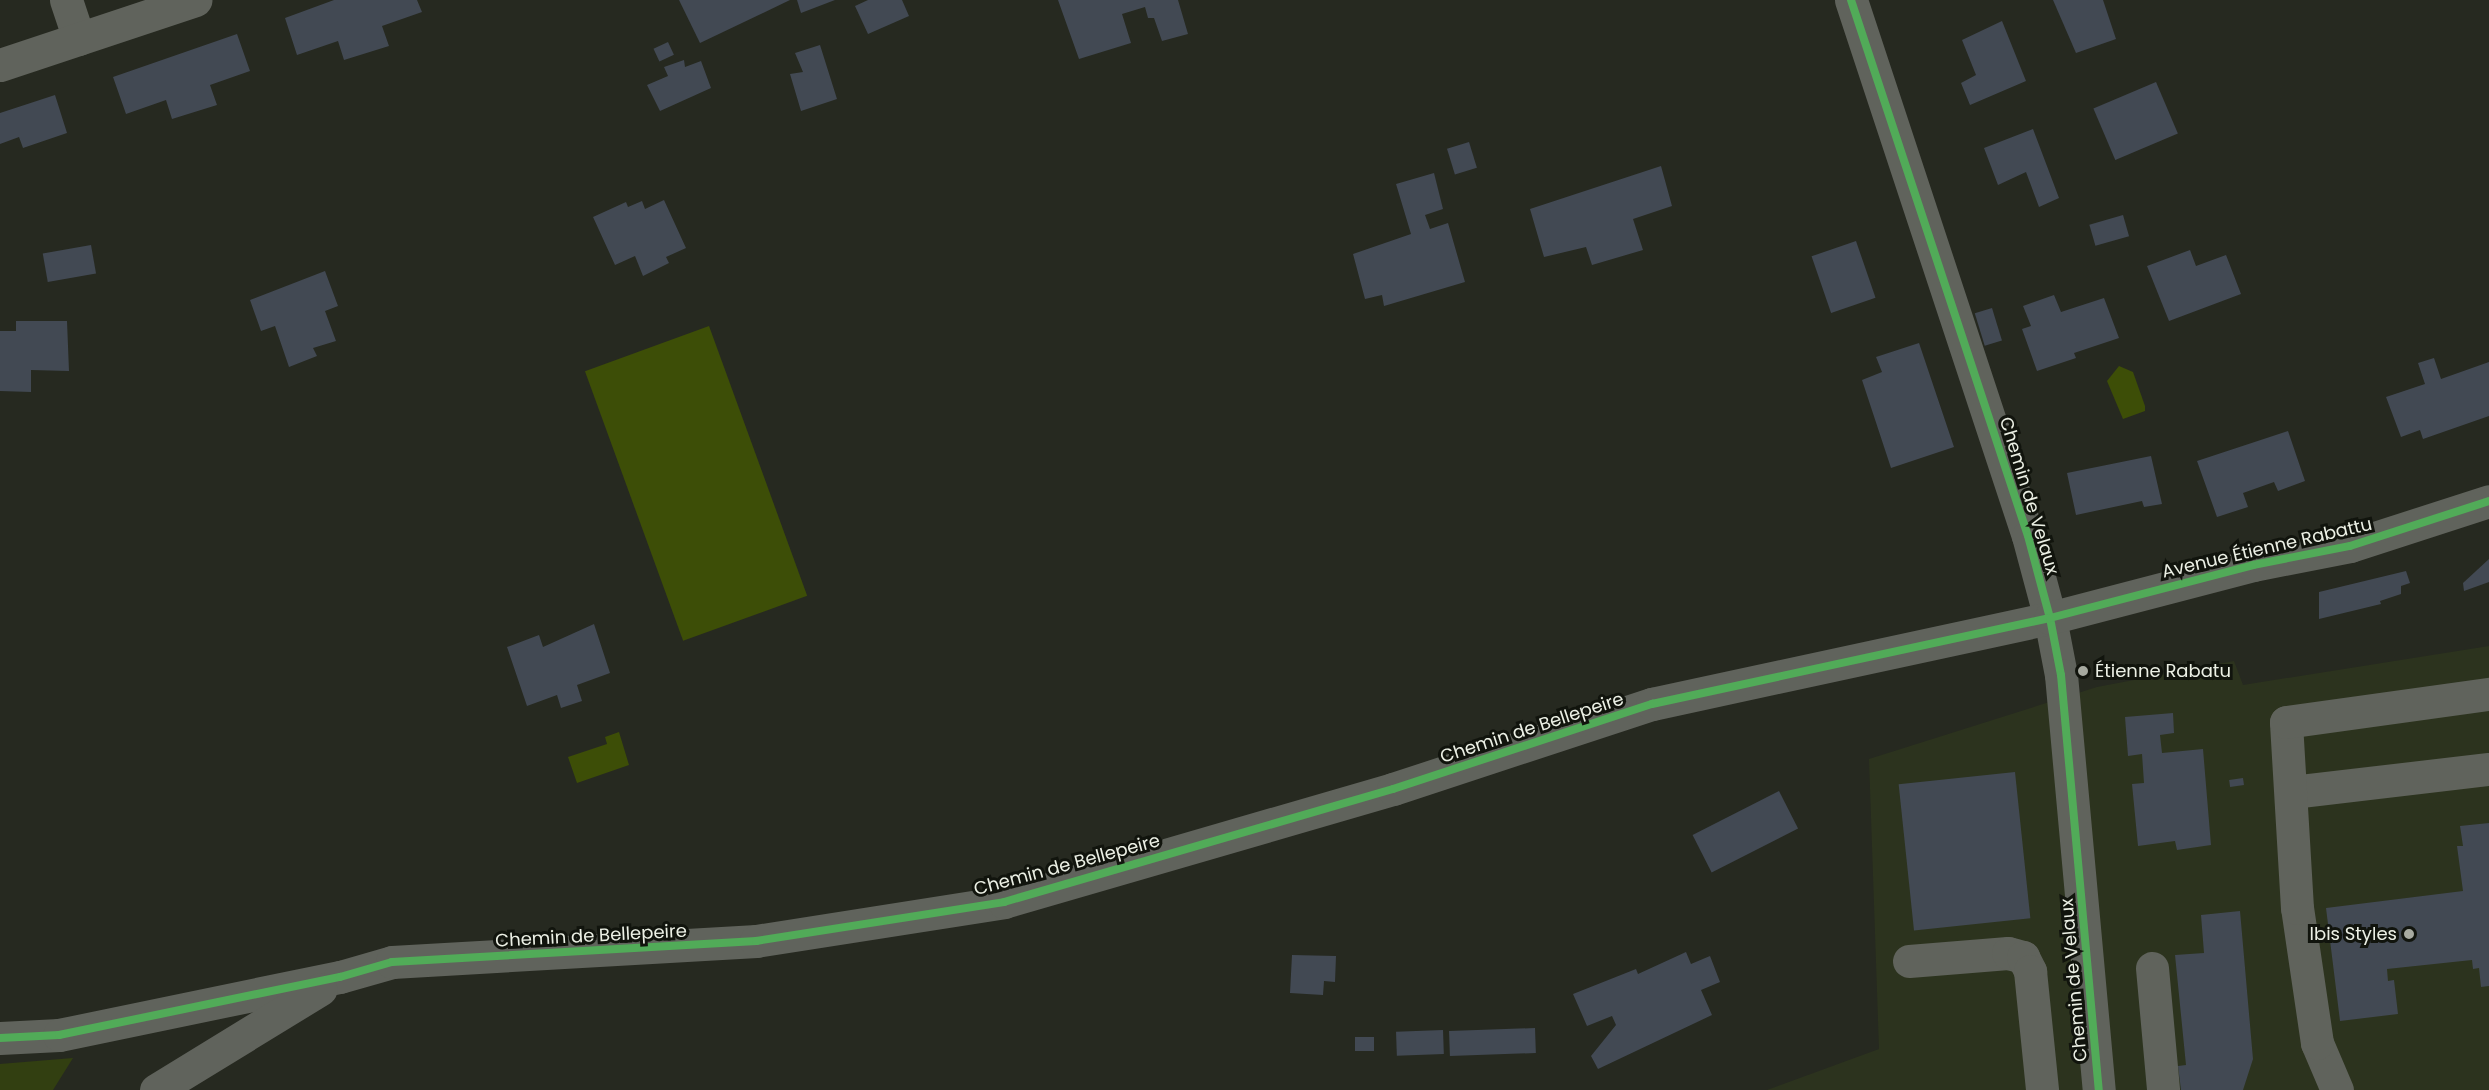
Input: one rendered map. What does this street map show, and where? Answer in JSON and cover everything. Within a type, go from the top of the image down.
[{"type":"street","points":[[66,0],[79,39]]},
{"type":"street","points":[[0,65],[195,0]]},
{"type":"street","name":"Chemin de Velaux","points":[[1851,0],[2028,536],[2050,618],[2061,675],[2099,1090]]},
{"type":"street","name":"Avenue Étienne Rabattu","points":[[2050,618],[2253,565],[2350,546],[2489,501]]},
{"type":"street","name":"Chemin de Bellepeire","points":[[0,1038],[59,1035],[340,977],[392,962],[756,941],[1005,902],[1403,786],[1652,704],[2050,618]]},
{"type":"street","points":[[2337,1090],[2317,1043],[2296,908],[2292,792],[2286,722],[2489,694]]},
{"type":"street","points":[[2292,792],[2489,769]]},
{"type":"street","points":[[1908,961],[2008,953],[2023,957],[2030,971],[2043,1090]]},
{"type":"street","points":[[2152,968],[2163,1090]]},
{"type":"street","points":[[156,1090],[340,977]]},
{"type":"shaded area","points":[[709,326],[807,596],[683,641],[585,371]]},
{"type":"shaded area","points":[[2119,366],[2133,372],[2145,406],[2145,411],[2123,419],[2107,381]]},
{"type":"shaded area","points":[[2489,646],[2489,1090],[1767,1090],[1879,1049],[1869,759],[2097,687],[2234,661],[2243,685]]},
{"type":"shaded area","points":[[619,732],[629,765],[577,783],[568,757],[607,744],[605,737]]},
{"type":"shaded area","points":[[73,1058],[53,1090],[0,1090],[0,1064]]},
{"type":"building","points":[[334,0],[417,0],[422,12],[382,26],[389,46],[344,60],[338,41],[297,55],[285,18]]},
{"type":"building","points":[[679,0],[790,0],[700,43]]},
{"type":"building","points":[[797,0],[835,0],[801,13]]},
{"type":"building","points":[[868,0],[902,0],[909,16],[868,34],[855,6]]},
{"type":"building","points":[[1058,0],[1178,0],[1188,34],[1162,41],[1154,18],[1148,18],[1145,7],[1122,14],[1131,43],[1079,59]]},
{"type":"building","points":[[2053,0],[2103,0],[2116,39],[2076,53]]},
{"type":"building","points":[[2002,21],[2026,81],[1970,105],[1961,83],[1976,75],[1962,40]]},
{"type":"building","points":[[237,34],[250,71],[210,85],[217,105],[172,119],[166,100],[126,114],[113,77]]},
{"type":"building","points":[[668,42],[674,55],[659,61],[653,49]]},
{"type":"building","points":[[820,45],[837,99],[801,111],[790,74],[803,72],[795,53]]},
{"type":"building","points":[[684,60],[685,67],[701,61],[711,88],[660,111],[647,85],[668,76],[664,67]]},
{"type":"building","points":[[2156,82],[2178,134],[2115,160],[2093,109]]},
{"type":"building","points":[[55,95],[67,133],[23,148],[19,137],[0,144],[0,113]]},
{"type":"building","points":[[2033,129],[2059,198],[2039,207],[2026,172],[1998,185],[1984,148]]},
{"type":"building","points":[[1469,142],[1477,168],[1455,175],[1447,149]]},
{"type":"building","points":[[1661,166],[1672,206],[1633,219],[1643,250],[1592,265],[1586,247],[1544,257],[1530,209]]},
{"type":"building","points":[[1434,173],[1443,209],[1425,215],[1430,229],[1448,223],[1465,282],[1384,306],[1382,295],[1365,299],[1353,254],[1411,234],[1396,184]]},
{"type":"building","points":[[664,200],[686,248],[666,257],[669,263],[643,276],[635,256],[615,265],[593,217],[626,202],[628,207],[642,201],[645,209]]},
{"type":"building","points":[[2123,215],[2129,236],[2095,246],[2089,225]]},
{"type":"building","points":[[1856,241],[1876,298],[1831,313],[1812,256]]},
{"type":"building","points":[[91,245],[96,274],[48,282],[43,254]]},
{"type":"building","points":[[2190,250],[2196,266],[2226,255],[2241,294],[2169,321],[2147,266]]},
{"type":"building","points":[[325,271],[338,306],[325,311],[336,341],[313,348],[317,356],[289,367],[275,326],[261,331],[250,300]]},
{"type":"building","points":[[2054,295],[2061,312],[2104,298],[2119,338],[2074,353],[2076,358],[2037,371],[2022,329],[2031,326],[2023,306]]},
{"type":"building","points":[[1992,308],[2002,341],[1985,346],[1975,313]]},
{"type":"building","points":[[16,321],[67,321],[69,371],[31,370],[31,392],[0,391],[0,331],[16,331]]},
{"type":"building","points":[[1919,343],[1954,447],[1891,468],[1862,380],[1882,372],[1876,357]]},
{"type":"building","points":[[2434,358],[2441,379],[2489,362],[2489,416],[2423,439],[2420,430],[2401,437],[2386,397],[2425,384],[2418,363]]},
{"type":"building","points":[[2288,431],[2305,481],[2278,491],[2274,482],[2243,493],[2248,507],[2217,517],[2197,461]]},
{"type":"building","points":[[2151,456],[2162,504],[2144,507],[2142,501],[2076,515],[2067,473]]},
{"type":"building","points":[[2489,559],[2489,582],[2464,591],[2463,583]]},
{"type":"building","points":[[2406,571],[2410,583],[2401,586],[2401,594],[2380,601],[2381,604],[2319,619],[2319,592]]},
{"type":"building","points":[[594,624],[610,673],[577,685],[582,701],[561,708],[557,695],[527,706],[507,647],[539,635],[543,647]]},
{"type":"building","points":[[2173,713],[2174,733],[2160,735],[2162,753],[2203,749],[2211,845],[2177,850],[2175,841],[2138,846],[2132,784],[2144,783],[2142,754],[2128,756],[2125,717]]},
{"type":"building","points":[[2015,772],[2030,918],[1914,930],[1899,784]]},
{"type":"building","points":[[2243,778],[2244,785],[2230,787],[2229,780]]},
{"type":"building","points":[[1779,791],[1798,828],[1712,872],[1693,835]]},
{"type":"building","name":"Ibis Styles","points":[[2489,823],[2489,986],[2481,987],[2479,968],[2473,969],[2472,960],[2387,969],[2388,981],[2394,980],[2398,1014],[2340,1021],[2326,908],[2463,891],[2457,846],[2463,846],[2460,826]]},
{"type":"building","points":[[2240,911],[2253,1059],[2243,1090],[2181,1090],[2178,1066],[2186,1065],[2175,955],[2204,953],[2201,915]]},
{"type":"building","points":[[1686,952],[1691,964],[1710,956],[1720,982],[1701,990],[1712,1015],[1598,1069],[1591,1056],[1616,1025],[1612,1016],[1587,1026],[1573,994],[1636,969],[1638,974]]},
{"type":"building","points":[[1292,955],[1336,956],[1335,982],[1324,981],[1323,995],[1290,993]]},
{"type":"building","points":[[1535,1028],[1536,1053],[1450,1056],[1449,1031]]},
{"type":"building","points":[[1443,1030],[1444,1054],[1397,1056],[1396,1032]]},
{"type":"building","points":[[1355,1037],[1374,1037],[1374,1051],[1355,1051]]},
{"type":"cycle path","points":[[1851,0],[2028,536],[2050,618],[2061,675],[2099,1090]]},
{"type":"cycle path","points":[[0,1038],[59,1035],[340,977],[392,962],[756,941],[1004,902],[1393,789],[1652,704],[2050,618],[2253,565],[2350,546],[2489,501]]},
{"type":"place","name":"Étienne Rabatu","points":[[2083,671]]},
{"type":"place","name":"Ibis Styles","points":[[2409,934]]}]
